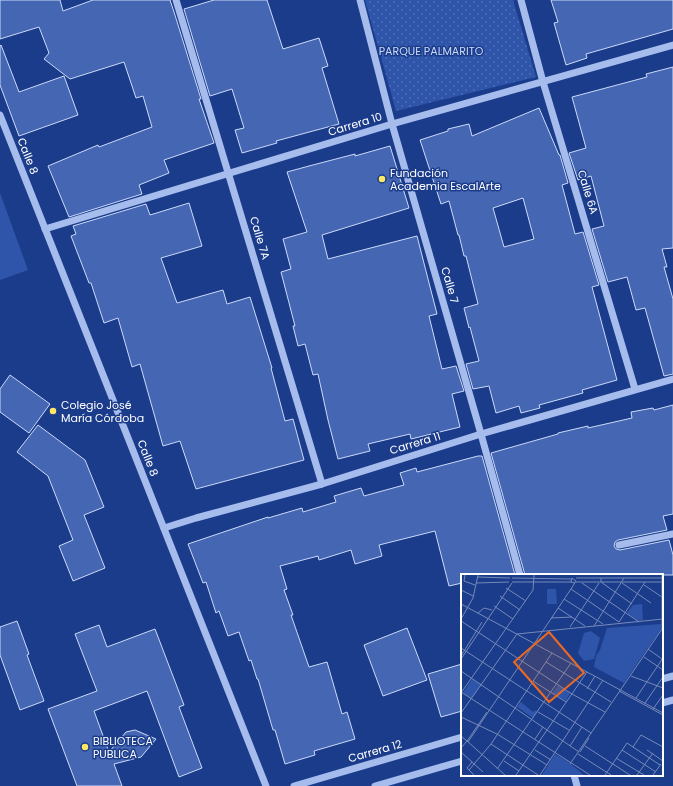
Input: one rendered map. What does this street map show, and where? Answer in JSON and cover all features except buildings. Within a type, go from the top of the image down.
[{"type":"street","name":"Calle 7A","points":[[176,0],[322,484]]},
{"type":"street","name":"Calle 7","points":[[360,0],[392,124],[520,574]]},
{"type":"street","name":"Calle 6A","points":[[521,0],[635,390]]},
{"type":"street","name":"Carrera 10","points":[[45,229],[392,124],[673,45]]},
{"type":"street","name":"Calle 8","points":[[0,115],[266,786]]},
{"type":"street","name":"Carrera 11","points":[[164,528],[322,484],[481,434],[673,379]]},
{"type":"street","points":[[619,545],[672,534]]},
{"type":"street","points":[[663,679],[673,676]]},
{"type":"street","points":[[663,703],[673,700]]},
{"type":"street","name":"Carrera 12","points":[[294,786],[461,737]]},
{"type":"street","points":[[375,786],[461,761]]},
{"type":"street","points":[[574,776],[577,786]]},
{"type":"green space","name":"PARQUE PALMARITO","points":[[365,0],[513,0],[536,77],[396,111]]},
{"type":"green space","points":[[0,193],[28,270],[0,280]]},
{"type":"place","name":"Fundación Academia EscalArte","points":[[382,179]]},
{"type":"place","name":"Colegio José María Córdoba","points":[[53,411]]},
{"type":"place","name":"BIBLIOTECA PUBLICA","points":[[85,747]]}]
